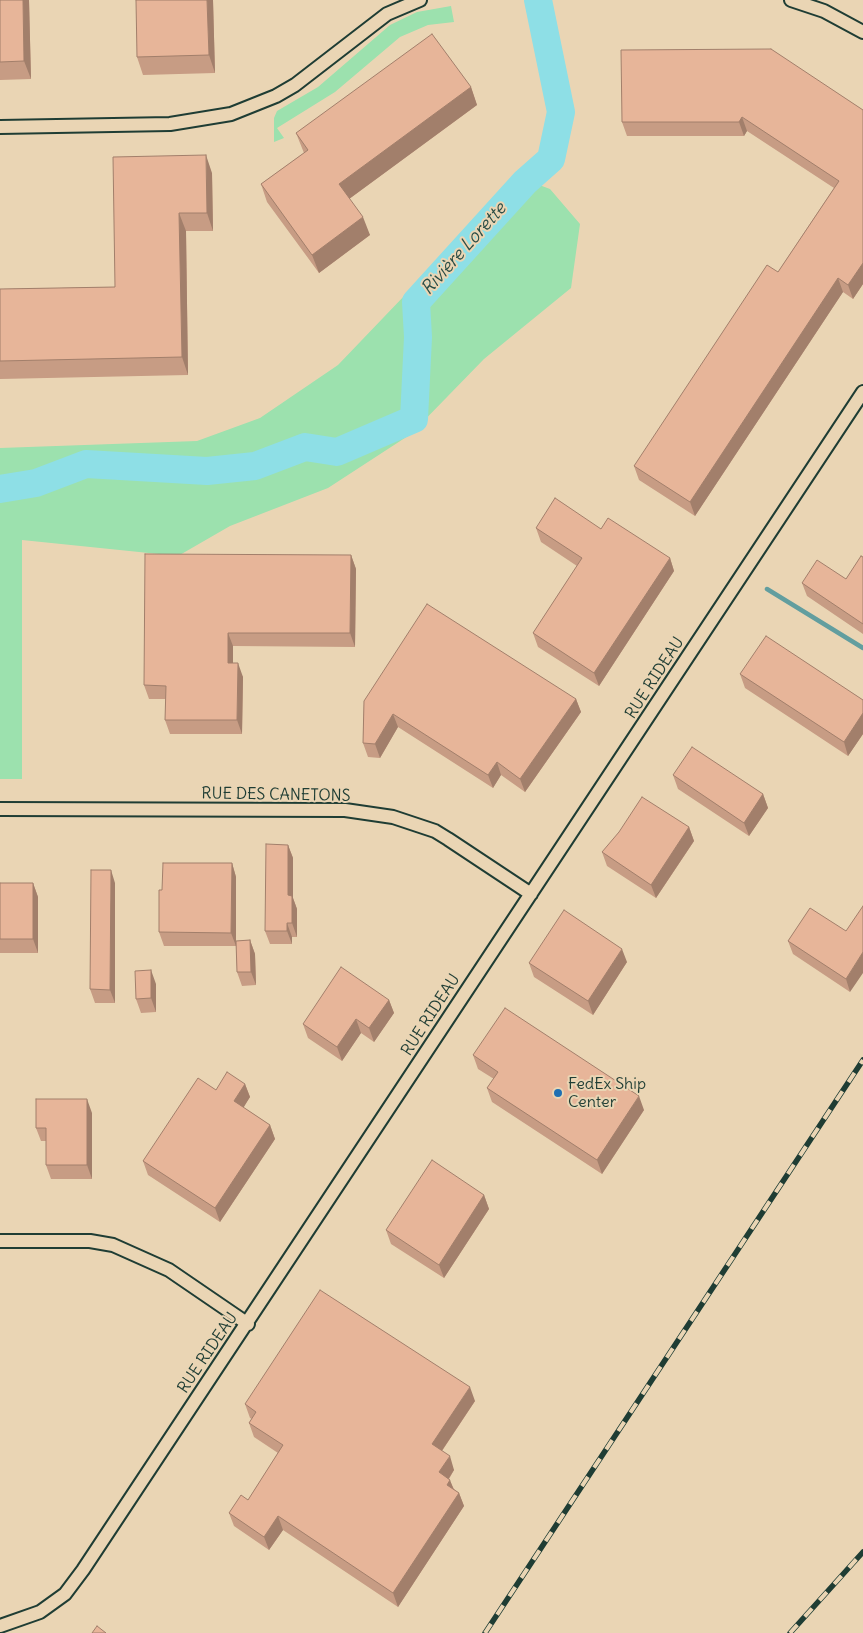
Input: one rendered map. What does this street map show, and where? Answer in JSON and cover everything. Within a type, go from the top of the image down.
[{"type":"street","points":[[0,128],[170,124],[231,114],[257,104],[289,88],[387,14],[420,0]]},
{"type":"street","points":[[791,0],[824,11],[863,32]]},
{"type":"street","name":"RUE RIDEAU","points":[[0,1626],[40,1612],[66,1594],[83,1570],[248,1324],[863,392]]},
{"type":"street","name":"RUE DES CANETONS","points":[[0,808],[345,810],[393,818],[435,831],[531,894]]},
{"type":"street","points":[[0,1241],[90,1241],[113,1245],[169,1270],[248,1324]]},
{"type":"green space","points":[[451,6],[454,22],[428,25],[400,37],[335,92],[277,128],[284,138],[274,142],[274,118],[277,111],[318,87],[390,25],[417,12]]},
{"type":"green space","points":[[518,177],[550,189],[580,224],[571,288],[484,359],[411,434],[328,488],[230,526],[178,556],[22,540],[22,779],[0,779],[0,448],[197,441],[260,418],[338,365]]},
{"type":"building","points":[[0,0],[23,0],[24,61],[0,62]]},
{"type":"building","points":[[136,0],[207,0],[209,55],[137,57]]},
{"type":"building","points":[[432,34],[471,87],[339,184],[363,217],[312,255],[261,184],[308,150],[296,133]]},
{"type":"building","points":[[771,49],[863,110],[863,263],[848,285],[838,278],[690,502],[634,466],[767,265],[778,272],[839,181],[742,117],[739,122],[622,122],[621,50]]},
{"type":"building","points":[[206,155],[207,213],[179,213],[182,357],[0,361],[0,289],[115,287],[113,157]]},
{"type":"building","points":[[555,498],[601,529],[608,518],[670,558],[594,673],[533,633],[582,558],[536,528]]},
{"type":"building","points":[[145,554],[351,555],[350,633],[228,633],[228,663],[238,663],[237,720],[165,720],[166,686],[144,685]]},
{"type":"building","points":[[861,556],[863,557],[863,624],[802,583],[817,560],[846,579]]},
{"type":"building","points":[[427,604],[576,699],[520,779],[497,762],[488,775],[393,714],[375,744],[363,743],[364,701]]},
{"type":"building","points":[[766,636],[863,700],[863,713],[844,742],[740,674]]},
{"type":"building","points":[[692,747],[763,794],[744,823],[673,775]]},
{"type":"building","points":[[642,797],[689,827],[651,885],[602,852],[619,832]]},
{"type":"building","points":[[266,844],[288,845],[288,895],[292,896],[292,923],[287,923],[287,931],[265,931]]},
{"type":"building","points":[[163,863],[232,863],[231,933],[159,932],[159,890],[162,890]]},
{"type":"building","points":[[91,870],[111,870],[110,990],[90,989]]},
{"type":"building","points":[[0,883],[33,883],[33,939],[0,939]]},
{"type":"building","points":[[863,906],[863,952],[846,979],[788,941],[810,908],[846,931]]},
{"type":"building","points":[[564,910],[622,949],[588,1001],[529,963]]},
{"type":"building","points":[[250,940],[251,972],[237,972],[236,941]]},
{"type":"building","points":[[341,967],[389,1000],[369,1028],[356,1019],[337,1047],[303,1024]]},
{"type":"building","points":[[151,970],[151,998],[136,999],[135,971]]},
{"type":"building","name":"FedEx Ship Center","points":[[505,1008],[639,1096],[597,1160],[487,1088],[498,1072],[473,1055]]},
{"type":"building","points":[[227,1072],[245,1084],[234,1101],[270,1125],[215,1208],[143,1161],[198,1078],[216,1090]]},
{"type":"building","points":[[36,1099],[87,1099],[87,1165],[46,1165],[46,1128],[36,1128]]},
{"type":"building","points":[[432,1160],[484,1195],[439,1265],[386,1230]]},
{"type":"building","points":[[320,1290],[470,1387],[432,1444],[450,1456],[439,1472],[450,1480],[447,1485],[459,1493],[393,1593],[278,1516],[264,1537],[229,1513],[241,1495],[248,1500],[283,1445],[249,1423],[256,1412],[245,1404]]},
{"type":"building","points":[[97,1626],[106,1633],[92,1633]]},
{"type":"waterway","name":"Rivière Lorette","points":[[0,489],[36,483],[86,464],[207,471],[255,466],[305,447],[337,452],[414,419],[418,337],[416,302],[525,182],[551,159],[561,112],[538,0]]},
{"type":"waterway","points":[[767,589],[863,648]]},
{"type":"railway","points":[[485,1633],[863,1060]]},
{"type":"railway","points":[[790,1633],[863,1552]]},
{"type":"place","name":"FedEx Ship Center","points":[[558,1093]]}]
